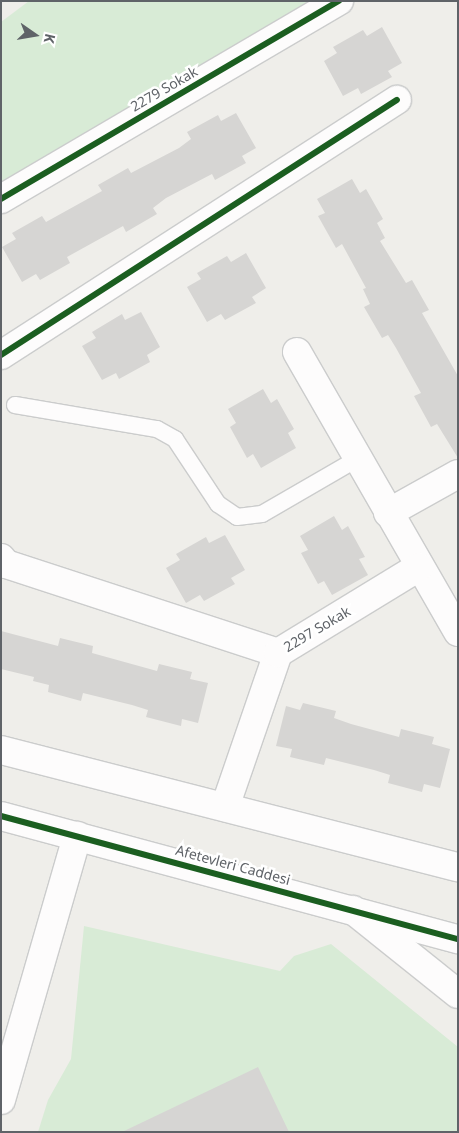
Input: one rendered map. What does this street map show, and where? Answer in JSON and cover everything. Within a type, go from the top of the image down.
[{"type":"street","name":"2279 Sokak","points":[[1,199],[339,1]]},
{"type":"street","points":[[1,355],[397,100]]},
{"type":"street","points":[[297,352],[458,632]]},
{"type":"street","points":[[388,513],[458,474]]},
{"type":"street","points":[[1,558],[6,564],[278,653]]},
{"type":"street","name":"2297 Sokak","points":[[225,807],[278,653],[419,567]]},
{"type":"street","points":[[1,750],[458,866]]},
{"type":"street","name":"Afetevleri Caddesi","points":[[1,816],[458,939]]},
{"type":"street","points":[[1,1100],[77,836]]},
{"type":"street","points":[[353,910],[458,994]]},
{"type":"lane","points":[[15,406],[157,429],[175,439],[218,504],[237,517],[262,514],[358,459]]},
{"type":"green space","points":[[29,1],[317,1],[1,189],[1,22]]},
{"type":"green space","points":[[84,926],[280,971],[294,956],[331,944],[458,1047],[458,1132],[38,1132],[48,1100],[71,1059]]},
{"type":"building","points":[[382,27],[402,63],[388,71],[392,77],[361,94],[358,88],[343,96],[324,61],[337,53],[333,47],[363,30],[367,36]]},
{"type":"building","points":[[236,113],[256,148],[242,156],[246,163],[215,180],[212,174],[166,198],[153,208],[157,214],[126,232],[123,226],[67,257],[70,263],[40,280],[36,274],[22,282],[2,247],[16,239],[12,233],[42,216],[46,222],[102,191],[98,185],[128,168],[131,173],[179,148],[191,139],[187,132],[218,115],[221,121]]},
{"type":"building","points":[[352,179],[360,193],[366,189],[383,219],[377,223],[385,238],[380,241],[406,283],[412,280],[429,310],[422,313],[458,376],[458,458],[437,424],[431,427],[414,396],[421,393],[396,348],[388,335],[382,338],[364,307],[370,304],[363,289],[366,288],[342,244],[336,248],[318,216],[325,213],[317,199]]},
{"type":"building","points":[[246,253],[266,288],[252,297],[256,303],[225,320],[221,314],[207,322],[187,287],[201,279],[197,273],[227,256],[231,262]]},
{"type":"building","points":[[141,312],[160,347],[147,355],[150,362],[119,379],[116,373],[102,380],[82,346],[96,338],[92,332],[122,314],[125,320]]},
{"type":"building","points":[[263,389],[271,403],[277,399],[294,429],[288,433],[296,448],[261,468],[253,454],[247,458],[230,427],[236,423],[228,409]]},
{"type":"building","points":[[334,516],[342,530],[348,526],[365,557],[359,559],[368,575],[332,595],[324,581],[318,584],[301,553],[308,550],[300,536]]},
{"type":"building","points":[[225,535],[245,570],[231,578],[235,584],[204,601],[200,595],[186,603],[166,568],[180,560],[176,554],[206,537],[209,543]]},
{"type":"building","points":[[1,631],[58,646],[60,638],[93,646],[92,653],[157,671],[159,664],[192,672],[190,679],[208,683],[198,723],[182,719],[181,726],[146,717],[148,710],[132,705],[83,693],[81,701],[48,692],[49,685],[33,681],[34,677],[1,669]]},
{"type":"building","points":[[303,703],[336,711],[334,718],[399,737],[401,729],[434,737],[432,744],[450,749],[440,788],[424,784],[422,792],[388,783],[390,775],[374,770],[326,758],[324,765],[290,757],[292,749],[276,746],[286,706],[300,710]]},
{"type":"building","points":[[258,1067],[289,1132],[122,1132]]},
{"type":"cycle path","points":[[1,199],[339,1]]},
{"type":"cycle path","points":[[1,355],[397,100]]},
{"type":"cycle path","points":[[1,816],[458,939]]}]
